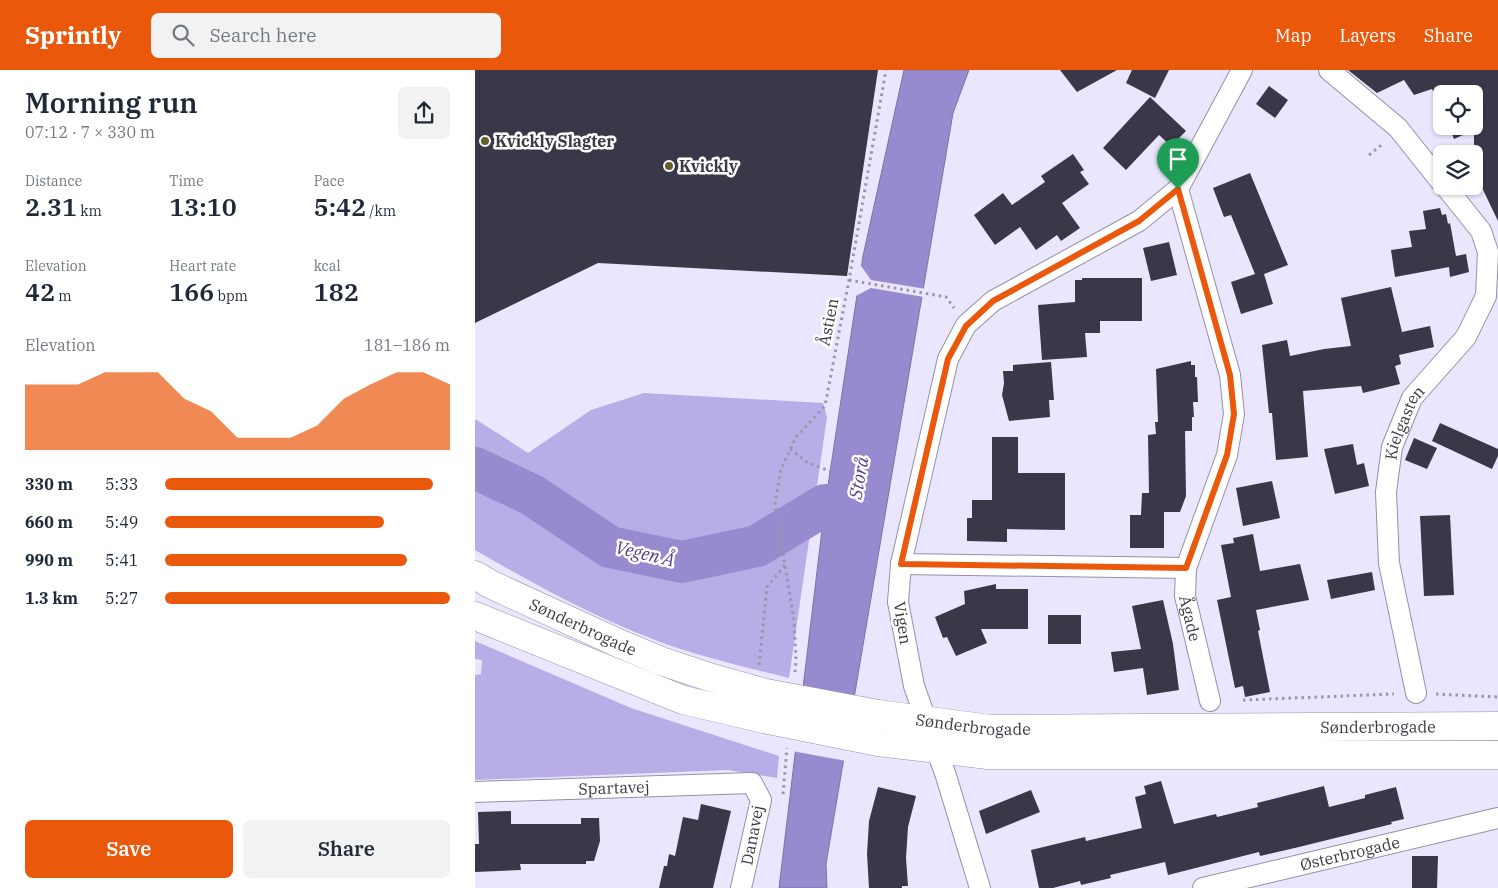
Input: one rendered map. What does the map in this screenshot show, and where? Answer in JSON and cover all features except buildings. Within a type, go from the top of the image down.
[{"type":"street","name":"Vigen","points":[[980,888],[914,686],[898,602],[901,564],[948,359],[966,326],[993,301],[1139,221],[1178,189],[1242,70]]},
{"type":"street","points":[[1329,70],[1398,128],[1433,172]]},
{"type":"street","name":"Ågade","points":[[1178,189],[1230,375],[1234,414],[1227,455],[1186,568],[1185,596],[1210,701]]},
{"type":"street","name":"Kielgasten","points":[[1416,693],[1389,563],[1386,492],[1392,448],[1412,398],[1466,337],[1485,296],[1488,252],[1481,231],[1452,195]]},
{"type":"street","points":[[901,564],[1186,568]]},
{"type":"street","name":"Sønderbrogade","points":[[475,574],[490,584],[618,644],[709,678],[762,702],[878,742],[988,755],[1498,755]]},
{"type":"street","name":"Sønderbrogade","points":[[475,616],[683,700],[762,702],[878,714],[989,729],[1498,726]]},
{"type":"street","name":"Spartavej","points":[[475,792],[752,783]]},
{"type":"street","name":"Danavej","points":[[741,888],[761,800],[752,783]]},
{"type":"street","name":"Østerbrogade","points":[[1203,888],[1498,818]]},
{"type":"path","name":"Åstien","points":[[762,702],[767,587],[785,564],[775,504],[781,469],[796,437],[825,406],[885,70]]},
{"type":"path","points":[[849,280],[946,297]]},
{"type":"path","points":[[790,449],[808,463],[830,471]]},
{"type":"path","points":[[1210,701],[1416,693],[1498,697]]},
{"type":"shaded area","points":[[644,393],[823,403],[827,417],[789,678],[692,652],[635,632],[553,594],[475,550],[475,420],[528,453],[591,410]]},
{"type":"shaded area","points":[[475,641],[631,708],[779,756],[777,778],[728,770],[475,780],[475,675],[481,674],[482,660],[475,659]]},
{"type":"water","name":"Storå","points":[[904,70],[969,70],[953,113],[826,864],[827,888],[779,888],[825,505],[863,256]]},
{"type":"pier","points":[[859,263],[871,280],[926,289],[924,297],[871,288],[854,297]]},
{"type":"pier","points":[[800,685],[857,696],[846,761],[792,751]]},
{"type":"waterway","name":"Vegen Å","points":[[475,468],[532,495],[610,547],[682,562],[757,546],[825,505],[853,508]]},
{"type":"place","name":"Kvickly Slagter","points":[[485,141]]},
{"type":"place","name":"Kvickly","points":[[669,166]]},
{"type":"route","points":[[1178,189],[1230,375],[1234,414],[1227,455],[1186,568],[901,564],[948,359],[966,326],[993,301],[1139,221],[1178,189]]}]
